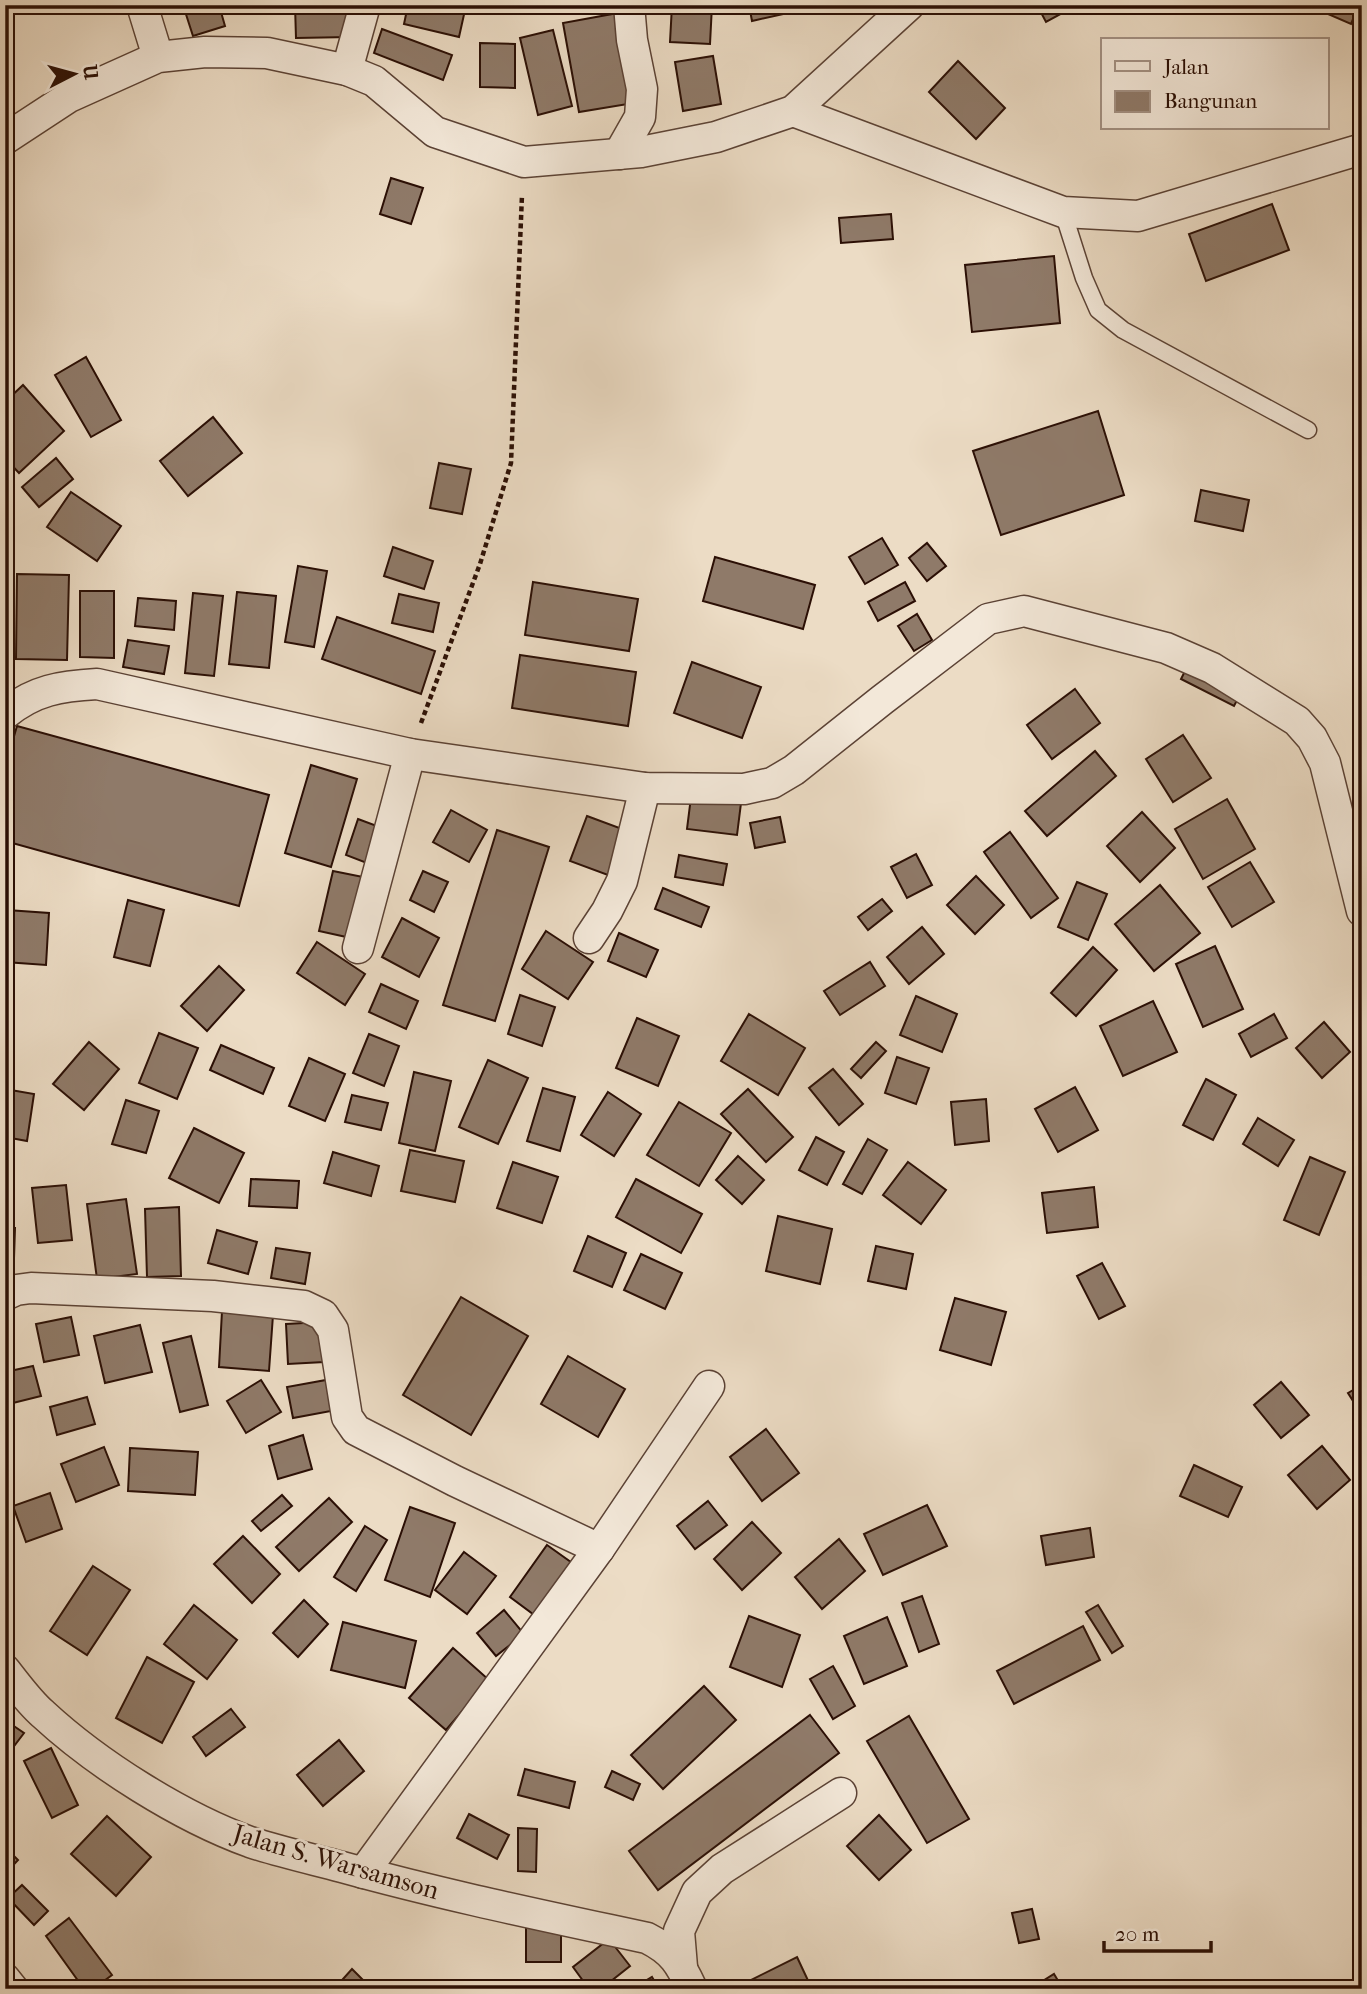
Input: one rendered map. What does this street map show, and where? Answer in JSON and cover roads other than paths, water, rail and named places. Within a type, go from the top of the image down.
[{"type":"street","points":[[142,5],[158,57]]},
{"type":"street","points":[[347,71],[365,5]]},
{"type":"street","points":[[619,154],[640,117],[642,89],[632,40],[629,5]]},
{"type":"street","points":[[5,139],[69,97],[158,57],[205,52],[267,52],[347,71],[374,81],[435,132],[524,162],[641,152],[716,137],[793,111],[909,5]]},
{"type":"street","points":[[793,111],[1063,212],[1138,216],[1362,149]]},
{"type":"street","points":[[5,714],[46,690],[97,684],[410,754],[646,788],[744,789],[772,783],[794,770],[882,699],[988,620],[1024,611],[1166,648],[1187,656],[1212,668],[1297,721],[1312,738],[1325,763],[1362,911]]},
{"type":"street","points":[[358,948],[410,754]]},
{"type":"street","points":[[589,938],[622,881],[646,788]]},
{"type":"street","points":[[5,1295],[31,1288],[214,1296],[304,1306],[323,1315],[333,1330],[347,1417],[356,1430],[599,1549]]},
{"type":"street","points":[[363,1873],[599,1549],[709,1386]]},
{"type":"street","name":"Jalan S. Warsamson","points":[[5,1670],[42,1713],[96,1756],[151,1793],[202,1821],[251,1842],[363,1873],[647,1938],[665,1947],[687,1978]]},
{"type":"street","points":[[687,1978],[679,1931],[697,1892],[722,1869],[841,1793]]},
{"type":"street","points":[[5,1979],[13,1989]]},
{"type":"lane","points":[[1063,212],[1084,278],[1098,310],[1123,330],[1308,430]]}]
